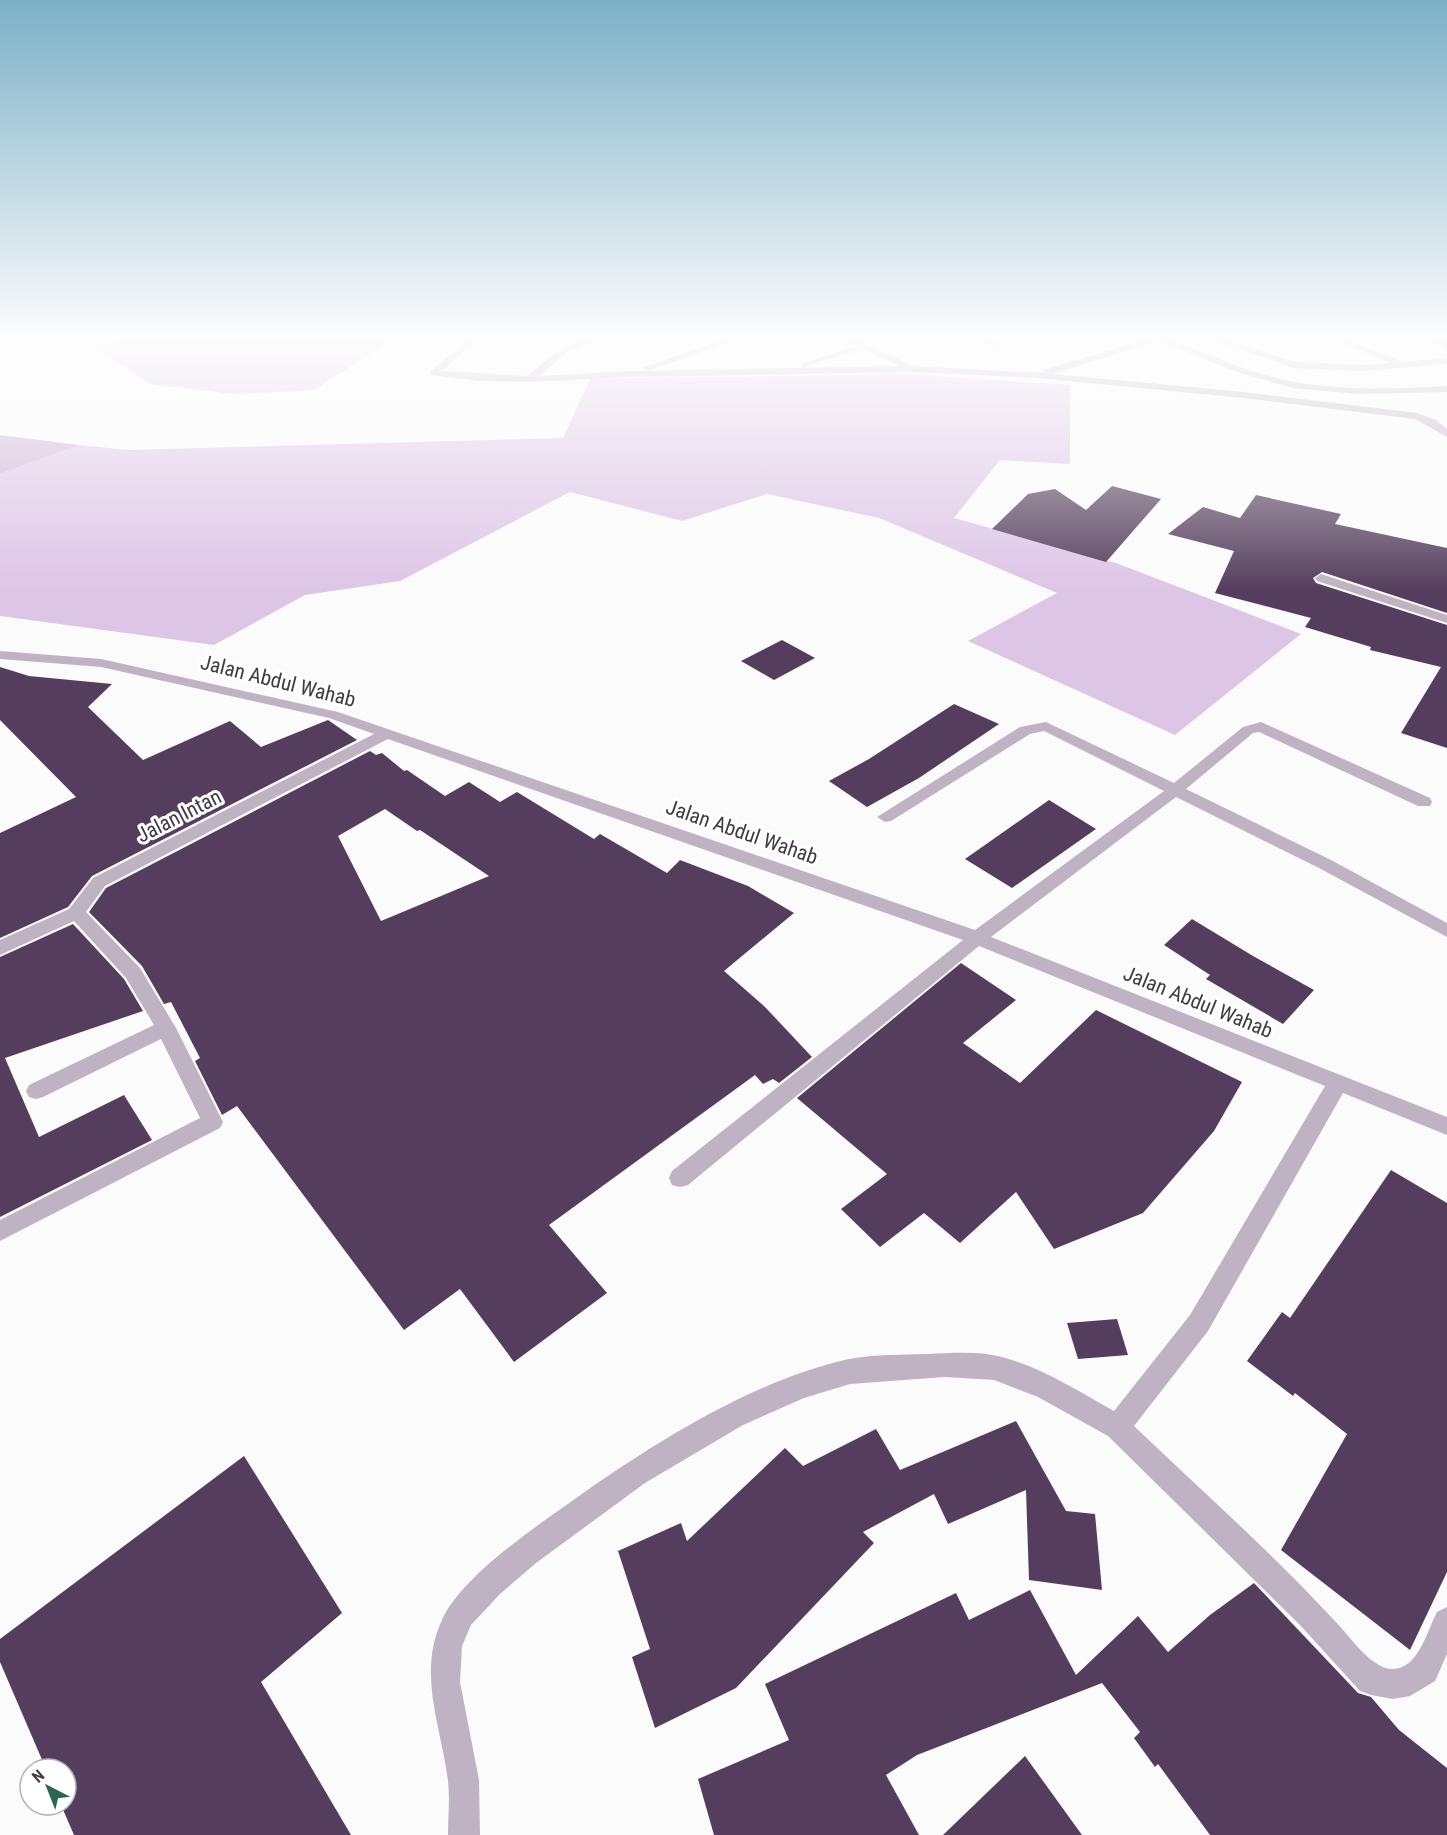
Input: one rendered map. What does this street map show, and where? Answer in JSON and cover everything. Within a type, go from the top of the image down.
[{"type":"street","points":[[1427,420],[1447,434]]},
{"type":"street","points":[[1321,578],[1447,619]]},
{"type":"street","name":"Jalan Abdul Wahab","points":[[0,656],[101,663],[272,699],[388,733],[977,938],[1447,1126]]},
{"type":"street","points":[[885,817],[1024,730],[1036,726],[1057,730],[1325,864],[1447,931]]},
{"type":"street","points":[[680,1178],[977,938],[1175,790],[1248,730],[1260,728],[1424,801]]},
{"type":"street","name":"Jalan Intan","points":[[76,913],[83,900],[99,882],[388,733]]},
{"type":"street","points":[[0,948],[76,913],[133,973],[166,1028],[212,1122],[0,1231]]},
{"type":"street","points":[[36,1091],[166,1028]]},
{"type":"street","points":[[1117,1427],[1198,1323],[1338,1083]]},
{"type":"street","points":[[464,1835],[463,1774],[449,1713],[444,1666],[454,1627],[482,1592],[539,1542],[607,1492],[672,1450],[788,1392],[841,1373],[879,1367],[956,1364],[1003,1370],[1042,1386],[1117,1427],[1310,1615],[1371,1680],[1393,1684],[1410,1681],[1424,1670],[1447,1623]]},
{"type":"shaded area","points":[[571,420],[1070,420],[1070,464],[1000,460],[954,518],[1116,563],[1301,634],[1175,735],[968,641],[1057,593],[879,518],[767,494],[682,521],[570,492],[400,581],[305,595],[214,645],[0,616],[0,474],[79,445],[128,450],[563,438]]},
{"type":"shaded area","points":[[0,435],[79,445],[0,474]]},
{"type":"building","points":[[1112,486],[1161,499],[1106,562],[992,529],[1028,494],[1055,489],[1086,510]]},
{"type":"building","points":[[1256,495],[1341,514],[1335,524],[1447,548],[1447,613],[1322,572],[1313,578],[1316,583],[1447,625],[1447,748],[1401,733],[1441,667],[1370,650],[1371,647],[1305,627],[1311,618],[1215,593],[1234,551],[1168,534],[1203,507],[1240,518]]},
{"type":"building","points":[[782,640],[815,658],[774,680],[741,661]]},
{"type":"building","points":[[0,667],[29,676],[112,684],[88,707],[143,760],[230,721],[261,747],[328,720],[357,740],[92,876],[68,907],[0,938],[0,833],[76,797],[0,720]]},
{"type":"building","points":[[954,704],[999,724],[919,778],[867,807],[829,781],[869,759]]},
{"type":"building","points":[[370,751],[376,755],[382,753],[404,771],[407,770],[445,796],[469,782],[500,802],[517,792],[594,839],[600,834],[667,873],[680,860],[748,886],[794,913],[724,971],[765,1007],[812,1057],[779,1083],[773,1079],[763,1084],[755,1075],[549,1225],[607,1293],[514,1362],[460,1289],[404,1330],[237,1106],[222,1115],[195,1061],[200,1058],[171,1002],[164,1004],[142,966],[89,912],[106,888]],"holes":[[[385,809],[417,831],[420,830],[489,876],[381,921],[338,836]]]},
{"type":"building","points":[[1049,800],[1096,829],[1012,888],[965,859]]},
{"type":"building","points":[[1192,919],[1314,990],[1283,1024],[1206,979],[1210,975],[1164,945]]},
{"type":"building","points":[[73,924],[124,979],[143,1011],[5,1058],[39,1137],[124,1095],[152,1140],[0,1217],[0,957]]},
{"type":"building","points":[[961,963],[1016,1000],[963,1043],[1020,1083],[1096,1010],[1242,1082],[1214,1131],[1143,1213],[1054,1249],[1016,1192],[960,1243],[924,1213],[880,1247],[841,1209],[887,1174],[797,1098]]},
{"type":"building","points":[[1391,1170],[1447,1203],[1447,1572],[1410,1650],[1281,1550],[1347,1434],[1295,1393],[1293,1396],[1247,1361],[1282,1312],[1290,1318]]},
{"type":"building","points":[[1117,1319],[1128,1355],[1078,1359],[1067,1323]]},
{"type":"building","points":[[1016,1421],[1066,1511],[1095,1514],[1102,1590],[1029,1580],[1026,1490],[948,1524],[934,1494],[863,1532],[874,1543],[736,1688],[655,1728],[632,1657],[650,1649],[618,1551],[681,1523],[687,1541],[785,1448],[803,1466],[876,1429],[900,1470]]},
{"type":"building","points":[[244,1456],[342,1613],[261,1682],[351,1835],[74,1835],[66,1817],[78,1817],[78,1757],[41,1757],[0,1662],[0,1639]]},
{"type":"building","points":[[1254,1583],[1358,1693],[1371,1697],[1399,1730],[1447,1768],[1447,1835],[1210,1835],[1158,1764],[1155,1767],[1134,1738],[1140,1732],[1102,1683],[917,1755],[886,1775],[919,1835],[714,1835],[698,1779],[789,1740],[765,1684],[956,1593],[969,1620],[1030,1590],[1076,1675],[1138,1616],[1168,1652],[1210,1615]]},
{"type":"building","points":[[1025,1756],[1082,1835],[943,1835]]}]
